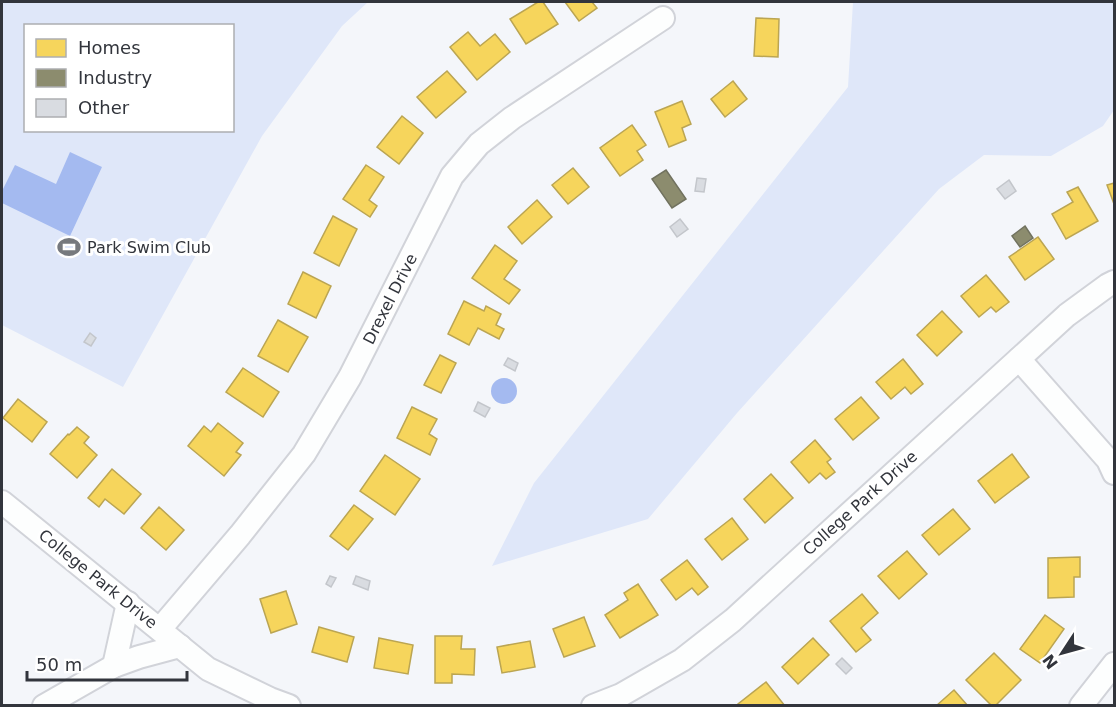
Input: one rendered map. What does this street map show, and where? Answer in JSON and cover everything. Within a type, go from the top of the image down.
[{"type":"street","name":"Drexel Drive","points":[[160,629],[240,535],[304,454],[350,377],[452,176],[479,144],[512,118],[663,18]]},
{"type":"street","name":"College Park Drive","points":[[593,705],[621,695],[682,660],[733,620],[1067,315],[1114,282]]},
{"type":"street","points":[[1018,359],[1108,460],[1114,473]]},
{"type":"street","name":"College Park Drive","points":[[2,502],[208,669],[270,699],[289,705]]},
{"type":"street","points":[[114,666],[128,603]]},
{"type":"street","points":[[44,705],[114,666],[180,646]]},
{"type":"street","points":[[1081,705],[1114,664]]},
{"type":"shaded area","points":[[2,2],[368,2],[342,26],[262,136],[123,387],[2,325]]},
{"type":"shaded area","points":[[853,2],[1114,2],[1114,110],[1103,126],[1051,156],[984,155],[939,189],[737,413],[648,519],[492,566],[534,483],[848,87]]},
{"type":"water","points":[[70,152],[102,167],[70,236],[2,203],[2,191],[15,165],[56,184]]},
{"type":"water","points":[[504,378],[513,382],[517,391],[513,400],[504,404],[495,400],[491,391],[495,382]]},
{"type":"building: Homes","points":[[538,2],[543,2],[558,24],[526,44],[510,19]]},
{"type":"building: Homes","points":[[565,2],[592,2],[597,8],[579,21]]},
{"type":"building: Homes","points":[[756,18],[779,19],[778,57],[754,56]]},
{"type":"building: Homes","points":[[468,32],[480,46],[495,34],[510,52],[477,80],[450,47]]},
{"type":"building: Homes","points":[[447,71],[466,92],[436,118],[417,97]]},
{"type":"building: Homes","points":[[733,81],[747,99],[725,117],[711,99]]},
{"type":"building: Homes","points":[[682,101],[691,124],[682,128],[686,140],[669,147],[655,112]]},
{"type":"building: Homes","points":[[402,116],[423,133],[399,164],[377,147]]},
{"type":"building: Homes","points":[[632,125],[646,145],[637,151],[643,160],[620,176],[600,148]]},
{"type":"building: Homes","points":[[366,165],[384,177],[369,200],[377,206],[370,217],[343,199]]},
{"type":"building: Homes","points":[[573,168],[589,187],[568,204],[552,185]]},
{"type":"building: Homes","points":[[1114,183],[1114,204],[1107,185]]},
{"type":"building: Homes","points":[[1078,187],[1098,221],[1066,239],[1052,214],[1073,202],[1067,192]]},
{"type":"building: Homes","points":[[537,200],[552,217],[522,244],[508,227]]},
{"type":"building: Homes","points":[[333,216],[357,229],[339,266],[314,253]]},
{"type":"building: Homes","points":[[1038,237],[1054,259],[1025,280],[1009,257]]},
{"type":"building: Homes","points":[[495,245],[517,261],[504,279],[520,290],[509,304],[472,278]]},
{"type":"building: Homes","points":[[303,272],[331,286],[316,318],[288,304]]},
{"type":"building: Homes","points":[[986,275],[1009,302],[996,312],[991,307],[979,317],[961,296]]},
{"type":"building: Homes","points":[[464,301],[484,311],[486,306],[501,314],[496,325],[504,329],[499,339],[478,328],[469,345],[448,334]]},
{"type":"building: Homes","points":[[942,311],[962,332],[937,356],[917,335]]},
{"type":"building: Homes","points":[[278,320],[308,337],[288,372],[258,356]]},
{"type":"building: Homes","points":[[440,355],[456,363],[441,393],[424,385]]},
{"type":"building: Homes","points":[[903,359],[923,384],[911,394],[905,387],[891,399],[876,382]]},
{"type":"building: Homes","points":[[243,368],[279,392],[263,417],[226,392]]},
{"type":"building: Homes","points":[[861,397],[879,418],[853,440],[835,419]]},
{"type":"building: Homes","points":[[18,399],[47,422],[32,442],[3,418]]},
{"type":"building: Homes","points":[[412,407],[437,419],[429,434],[437,439],[430,455],[397,438]]},
{"type":"building: Homes","points":[[218,423],[243,443],[236,452],[241,455],[224,476],[188,446],[204,426],[211,432]]},
{"type":"building: Homes","points":[[77,427],[89,437],[84,443],[97,455],[77,478],[50,454]]},
{"type":"building: Homes","points":[[815,440],[831,459],[827,462],[835,472],[826,479],[820,473],[809,483],[791,462]]},
{"type":"building: Homes","points":[[1012,454],[1029,477],[995,503],[978,481]]},
{"type":"building: Homes","points":[[385,455],[420,479],[395,515],[360,491]]},
{"type":"building: Homes","points":[[112,469],[141,494],[124,514],[105,499],[99,507],[88,498]]},
{"type":"building: Homes","points":[[771,474],[793,498],[765,523],[744,499]]},
{"type":"building: Homes","points":[[354,505],[373,519],[348,550],[330,536]]},
{"type":"building: Homes","points":[[159,507],[184,530],[166,550],[141,528]]},
{"type":"building: Homes","points":[[953,509],[970,529],[939,555],[922,535]]},
{"type":"building: Homes","points":[[732,518],[748,539],[722,560],[705,539]]},
{"type":"building: Homes","points":[[907,551],[927,574],[899,599],[878,576]]},
{"type":"building: Homes","points":[[1080,557],[1080,577],[1074,577],[1074,597],[1048,598],[1048,558]]},
{"type":"building: Homes","points":[[687,560],[708,587],[698,595],[692,588],[676,600],[661,580]]},
{"type":"building: Homes","points":[[638,584],[658,615],[620,638],[605,615],[628,600],[624,593]]},
{"type":"building: Homes","points":[[286,591],[297,624],[271,633],[260,599]]},
{"type":"building: Homes","points":[[862,594],[878,613],[861,628],[871,640],[856,652],[830,621]]},
{"type":"building: Homes","points":[[1045,615],[1064,629],[1040,663],[1020,649]]},
{"type":"building: Homes","points":[[584,617],[595,646],[564,657],[553,629]]},
{"type":"building: Homes","points":[[319,627],[354,637],[347,662],[312,652]]},
{"type":"building: Homes","points":[[435,636],[462,636],[461,649],[475,649],[474,675],[452,674],[452,683],[435,683]]},
{"type":"building: Homes","points":[[379,638],[413,645],[408,674],[374,668]]},
{"type":"building: Homes","points":[[813,638],[829,655],[798,684],[782,667]]},
{"type":"building: Homes","points":[[530,641],[535,667],[502,673],[497,647]]},
{"type":"building: Homes","points":[[994,653],[1021,680],[995,706],[992,706],[966,680]]},
{"type":"building: Homes","points":[[766,682],[785,706],[739,706],[738,704]]},
{"type":"building: Homes","points":[[954,690],[968,706],[936,706]]},
{"type":"building: Industry","points":[[666,170],[686,199],[672,208],[652,179]]},
{"type":"building: Industry","points":[[1025,226],[1033,238],[1020,247],[1012,236]]},
{"type":"building: Other","points":[[697,178],[706,179],[704,192],[695,191]]},
{"type":"building: Other","points":[[1009,180],[1016,191],[1005,199],[997,189]]},
{"type":"building: Other","points":[[680,219],[688,229],[677,237],[670,227]]},
{"type":"building: Other","points":[[90,333],[96,338],[91,346],[84,342]]},
{"type":"building: Other","points":[[508,358],[518,363],[515,371],[504,365]]},
{"type":"building: Other","points":[[478,402],[490,408],[485,417],[474,411]]},
{"type":"building: Other","points":[[330,576],[336,578],[331,587],[326,584]]},
{"type":"building: Other","points":[[356,576],[370,581],[368,590],[353,584]]},
{"type":"building: Other","points":[[842,658],[852,668],[846,674],[836,664]]},
{"type":"place","name":"Park Swim Club","points":[[69,247]]}]
